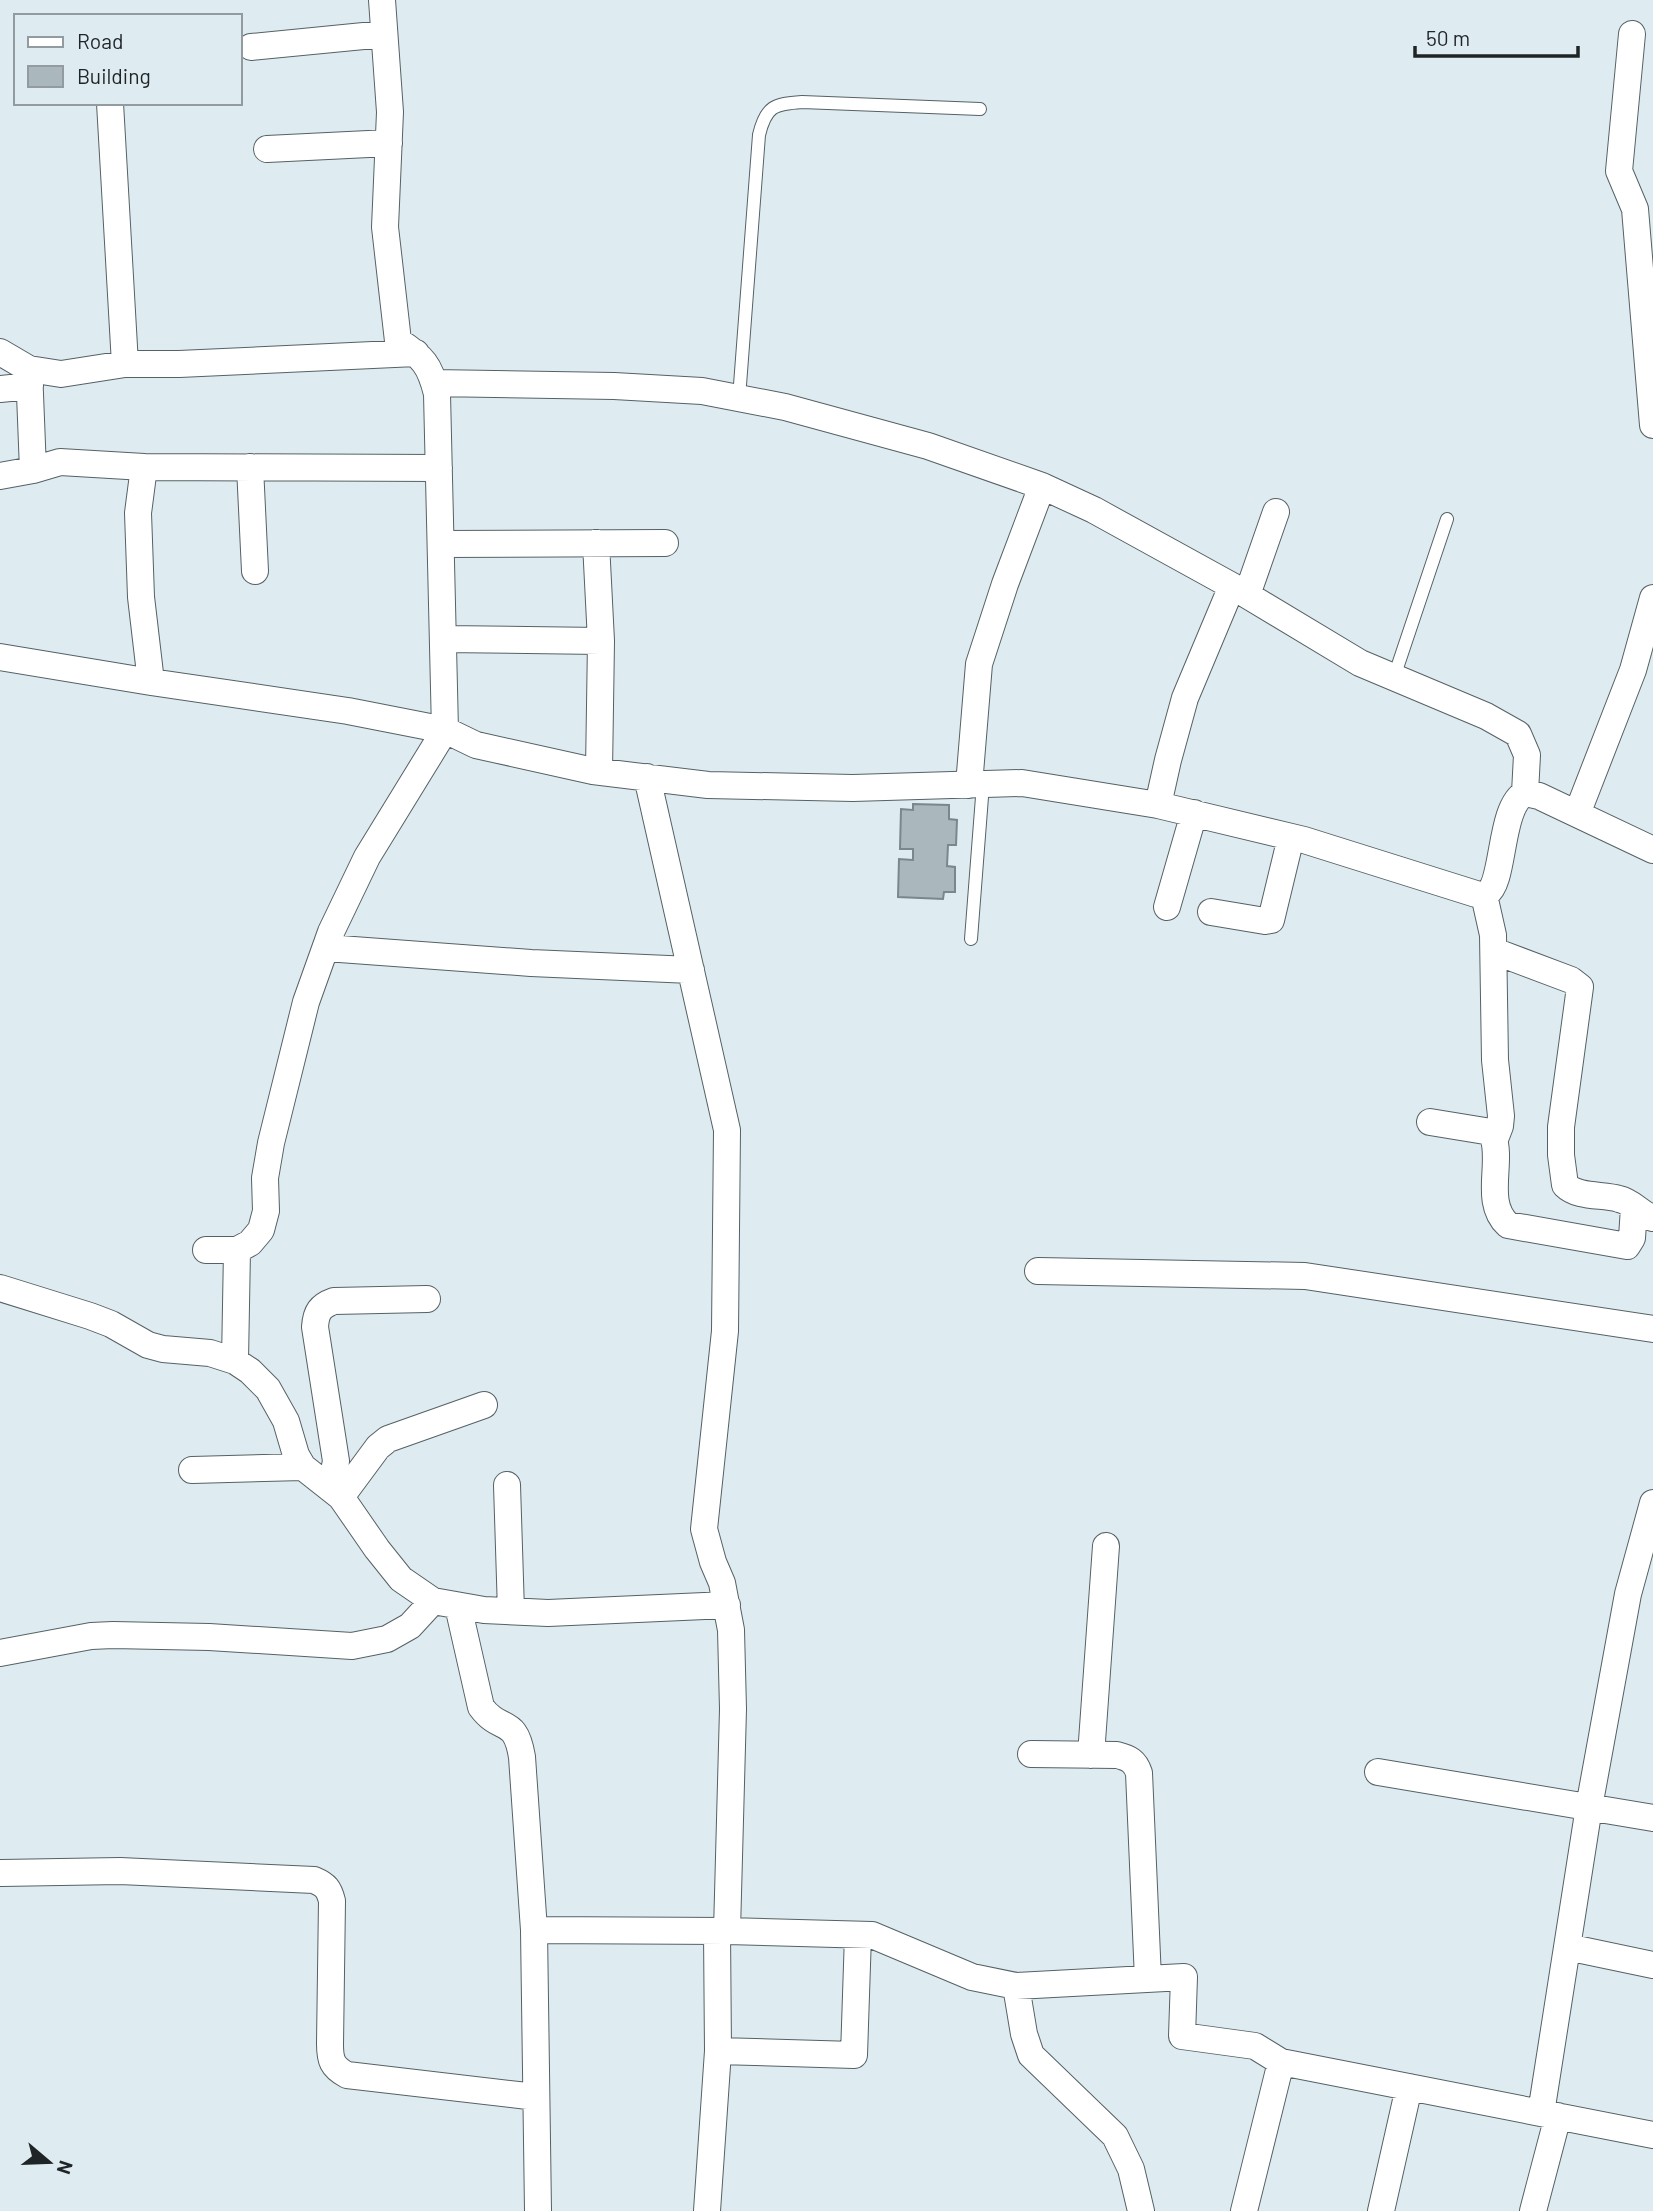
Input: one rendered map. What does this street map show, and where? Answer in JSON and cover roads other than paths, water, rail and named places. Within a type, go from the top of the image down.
[{"type":"street","points":[[206,1250],[237,1250],[250,1243],[261,1230],[266,1211],[265,1178],[271,1143],[306,1002],[331,932],[367,857],[445,730],[437,394],[432,372],[416,353],[398,341],[394,316],[385,227],[390,112],[382,0]]},
{"type":"street","points":[[251,47],[384,34]]},
{"type":"street","points":[[1632,34],[1619,171],[1635,209],[1653,425]]},
{"type":"street","points":[[110,105],[125,364]]},
{"type":"street","points":[[267,149],[389,143]]},
{"type":"street","points":[[0,352],[30,377],[33,470]]},
{"type":"street","points":[[0,388],[30,377],[125,364],[416,353]]},
{"type":"street","points":[[434,383],[614,386],[690,390],[740,398],[785,407],[928,446],[1042,486],[1094,510],[1239,590],[1360,663],[1486,716],[1518,734],[1527,755],[1525,793]]},
{"type":"street","points":[[0,476],[60,462],[144,467],[439,467]]},
{"type":"street","points":[[144,467],[138,513],[141,597],[151,682]]},
{"type":"street","points":[[250,467],[256,571]]},
{"type":"street","points":[[976,784],[979,664],[1005,584],[1042,486]]},
{"type":"street","points":[[1158,805],[1185,698],[1276,512]]},
{"type":"street","points":[[596,543],[601,641],[599,771]]},
{"type":"street","points":[[441,544],[664,543]]},
{"type":"street","points":[[1577,814],[1633,670],[1653,598]]},
{"type":"street","points":[[443,639],[601,641]]},
{"type":"street","points":[[0,657],[348,711],[445,730],[476,745],[599,771],[708,785],[853,789],[1022,783],[1194,813],[1291,837],[1484,895]]},
{"type":"street","points":[[647,777],[727,1130],[725,1331],[704,1529],[732,1630],[733,1709],[718,2051],[707,2211]]},
{"type":"street","points":[[1484,895],[1489,891],[1497,873],[1517,797],[1525,793],[1539,796],[1653,850]]},
{"type":"street","points":[[1167,907],[1194,813]]},
{"type":"street","points":[[1211,912],[1271,920],[1291,837]]},
{"type":"street","points":[[1484,895],[1494,951],[1496,1060],[1501,1116],[1495,1139],[1495,1192],[1501,1215],[1508,1224],[1627,1246],[1643,1212],[1620,1199],[1572,1191],[1563,1180],[1561,1126],[1579,984],[1572,979],[1494,951]]},
{"type":"street","points":[[326,948],[531,963],[691,970]]},
{"type":"street","points":[[1430,1122],[1490,1132],[1495,1139]]},
{"type":"street","points":[[234,1361],[237,1250]]},
{"type":"street","points":[[1038,1272],[1305,1276],[1653,1329]]},
{"type":"street","points":[[0,1288],[111,1324],[148,1345],[210,1353],[234,1361],[250,1371],[268,1389],[286,1421],[296,1455],[303,1467],[336,1492],[401,1579],[446,1603],[484,1610],[548,1613],[727,1605]]},
{"type":"street","points":[[336,1492],[336,1461],[315,1326],[316,1314],[323,1305],[334,1301],[427,1299]]},
{"type":"street","points":[[336,1492],[388,1439],[484,1405]]},
{"type":"street","points":[[192,1470],[303,1467]]},
{"type":"street","points":[[508,1485],[511,1611]]},
{"type":"street","points":[[1534,2211],[1549,2114],[1567,1947],[1589,1807],[1628,1594],[1653,1503]]},
{"type":"street","points":[[1091,1755],[1106,1546]]},
{"type":"street","points":[[0,1653],[91,1636],[113,1635],[209,1637],[352,1646],[387,1639],[446,1603]]},
{"type":"street","points":[[446,1603],[481,1707],[489,1718],[510,1727],[519,1737],[522,1757],[534,1930],[537,2211]]},
{"type":"street","points":[[1031,1754],[1117,1755],[1127,1757],[1136,1764],[1139,1773],[1148,1979]]},
{"type":"street","points":[[1378,1772],[1653,1818]]},
{"type":"street","points":[[1,1873],[120,1871],[314,1880],[322,1883],[329,1889],[332,1901],[330,2059],[336,2069],[347,2075],[536,2097]]},
{"type":"street","points":[[534,1930],[872,1935],[972,1977],[1016,1986],[1184,1977],[1182,2036],[1255,2046],[1281,2062],[1653,2135]]},
{"type":"street","points":[[718,2051],[854,2054],[858,1935]]},
{"type":"street","points":[[1567,1947],[1653,1965]]},
{"type":"street","points":[[1016,1986],[1024,2034],[1031,2055],[1115,2136],[1131,2169],[1141,2211]]},
{"type":"street","points":[[1244,2211],[1281,2062]]},
{"type":"street","points":[[1381,2211],[1409,2087]]},
{"type":"lane","points":[[740,398],[759,135],[763,117],[779,104],[802,102],[980,109]]},
{"type":"lane","points":[[1394,677],[1447,519]]},
{"type":"lane","points":[[971,939],[976,784]]}]
